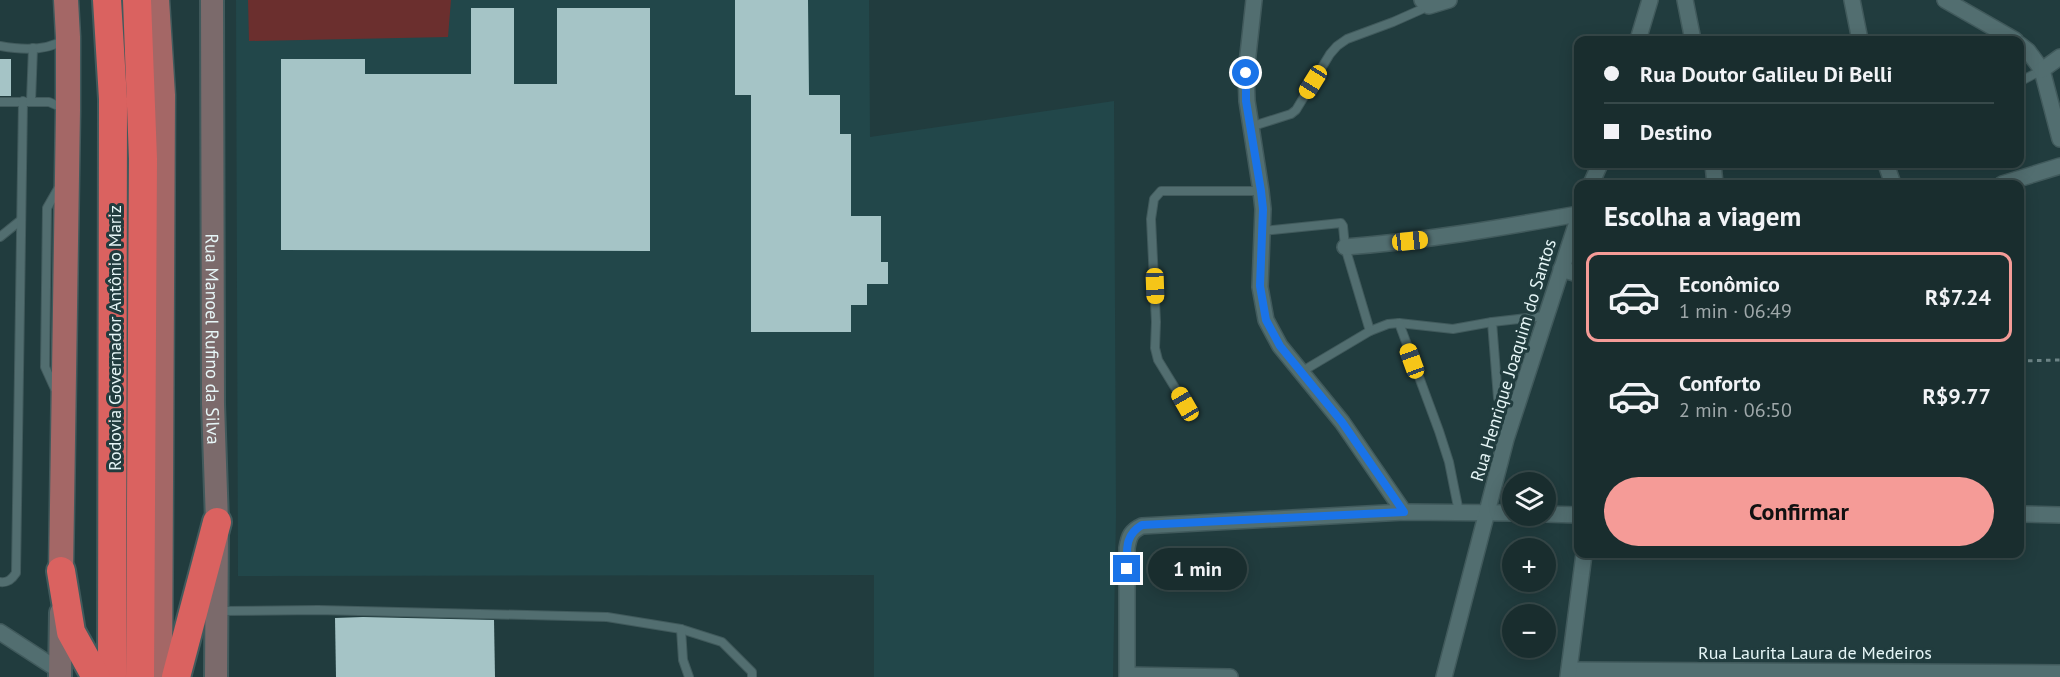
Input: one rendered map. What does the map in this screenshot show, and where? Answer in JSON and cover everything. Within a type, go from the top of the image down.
[{"type":"highway","name":"Rodovia Governador Antônio Mariz","points":[[107,0],[114,110],[112,677]]},
{"type":"highway","name":"Rodovia Governador Antônio Mariz","points":[[137,0],[143,159],[140,677]]},
{"type":"highway","points":[[176,677],[217,522]]},
{"type":"highway","points":[[61,571],[71,632],[96,677]]},
{"type":"main road","points":[[60,674],[68,110],[66,0]]},
{"type":"main road","points":[[157,0],[163,95],[160,677]]},
{"type":"main road","name":"Rua Manoel Rufino da Silva","points":[[212,0],[213,404],[217,522],[216,677]]},
{"type":"street","points":[[1254,0],[1246,73],[1246,101],[1258,160],[1261,191],[1260,286],[1266,320],[1280,346],[1342,422],[1404,512]]},
{"type":"street","points":[[1426,3],[1449,0]]},
{"type":"street","points":[[1639,36],[1650,0]]},
{"type":"street","points":[[1685,0],[1693,36]]},
{"type":"street","points":[[1852,0],[1859,36]]},
{"type":"street","points":[[1945,0],[2007,36]]},
{"type":"street","points":[[2024,48],[2042,70],[2060,140]]},
{"type":"street","points":[[2042,70],[2060,57]]},
{"type":"street","points":[[2015,180],[2060,166]]},
{"type":"street","points":[[1345,247],[1468,234],[1574,215]]},
{"type":"street","name":"Rua Henrique Joaquim do Santos","points":[[1444,677],[1506,439],[1574,231]]},
{"type":"street","points":[[1561,269],[1574,273]]},
{"type":"street","points":[[1230,677],[1127,676],[1127,548],[1132,532],[1142,525],[1404,512],[1502,513]]},
{"type":"street","points":[[1556,514],[1574,515]]},
{"type":"street","points":[[2024,514],[2060,515]]},
{"type":"street","points":[[1569,673],[1583,558]]},
{"type":"street","points":[[0,632],[60,674]]},
{"type":"street","name":"Rua Laurita Laura de Medeiros","points":[[1569,673],[2043,675],[2060,673]]},
{"type":"lane","points":[[1250,126],[1291,114],[1296,110],[1330,54],[1347,39],[1393,22],[1426,3]]},
{"type":"lane","points":[[0,46],[52,47],[68,38]]},
{"type":"lane","points":[[0,582],[6,583],[16,573],[21,220],[27,101],[33,48]]},
{"type":"lane","points":[[2024,79],[2042,70]]},
{"type":"lane","points":[[0,102],[49,102],[68,110]]},
{"type":"lane","points":[[1185,404],[1158,360],[1155,348],[1156,322],[1151,219],[1154,199],[1161,191],[1261,191]]},
{"type":"lane","points":[[0,237],[21,220]]},
{"type":"lane","points":[[1262,231],[1339,223],[1343,226],[1345,247],[1370,331]]},
{"type":"lane","points":[[1301,372],[1370,331],[1388,324],[1399,323],[1453,329],[1545,316]]},
{"type":"lane","points":[[1492,322],[1498,398],[1501,401],[1519,402]]},
{"type":"lane","points":[[1399,323],[1439,431],[1449,462],[1460,512]]},
{"type":"lane","points":[[217,611],[318,610],[607,617],[681,629],[722,642],[752,672],[752,677]]},
{"type":"lane","points":[[681,629],[683,660],[689,677]]},
{"type":"path","points":[[2024,361],[2060,360]]},
{"type":"shaded area","points":[[236,0],[869,0],[870,137],[1114,101],[1116,516],[1113,677],[874,677],[874,575],[238,576]]},
{"type":"shaded area","points":[[248,0],[451,0],[448,37],[249,41]]},
{"type":"building","points":[[735,0],[808,0],[809,95],[840,95],[840,134],[851,134],[851,216],[881,216],[881,262],[888,262],[888,284],[867,284],[867,305],[851,305],[851,332],[751,332],[751,95],[735,95]]},
{"type":"building","points":[[471,8],[514,8],[514,84],[557,84],[557,8],[650,8],[650,251],[281,250],[281,59],[365,59],[365,74],[471,74]]},
{"type":"building","points":[[0,59],[11,59],[11,96],[0,96]]},
{"type":"building","points":[[335,618],[494,620],[495,677],[336,677]]},
{"type":"route","points":[[1127,569],[1129,537],[1135,529],[1142,525],[1404,512],[1342,422],[1280,346],[1266,320],[1260,286],[1263,209],[1258,160],[1246,101],[1246,73]]}]
